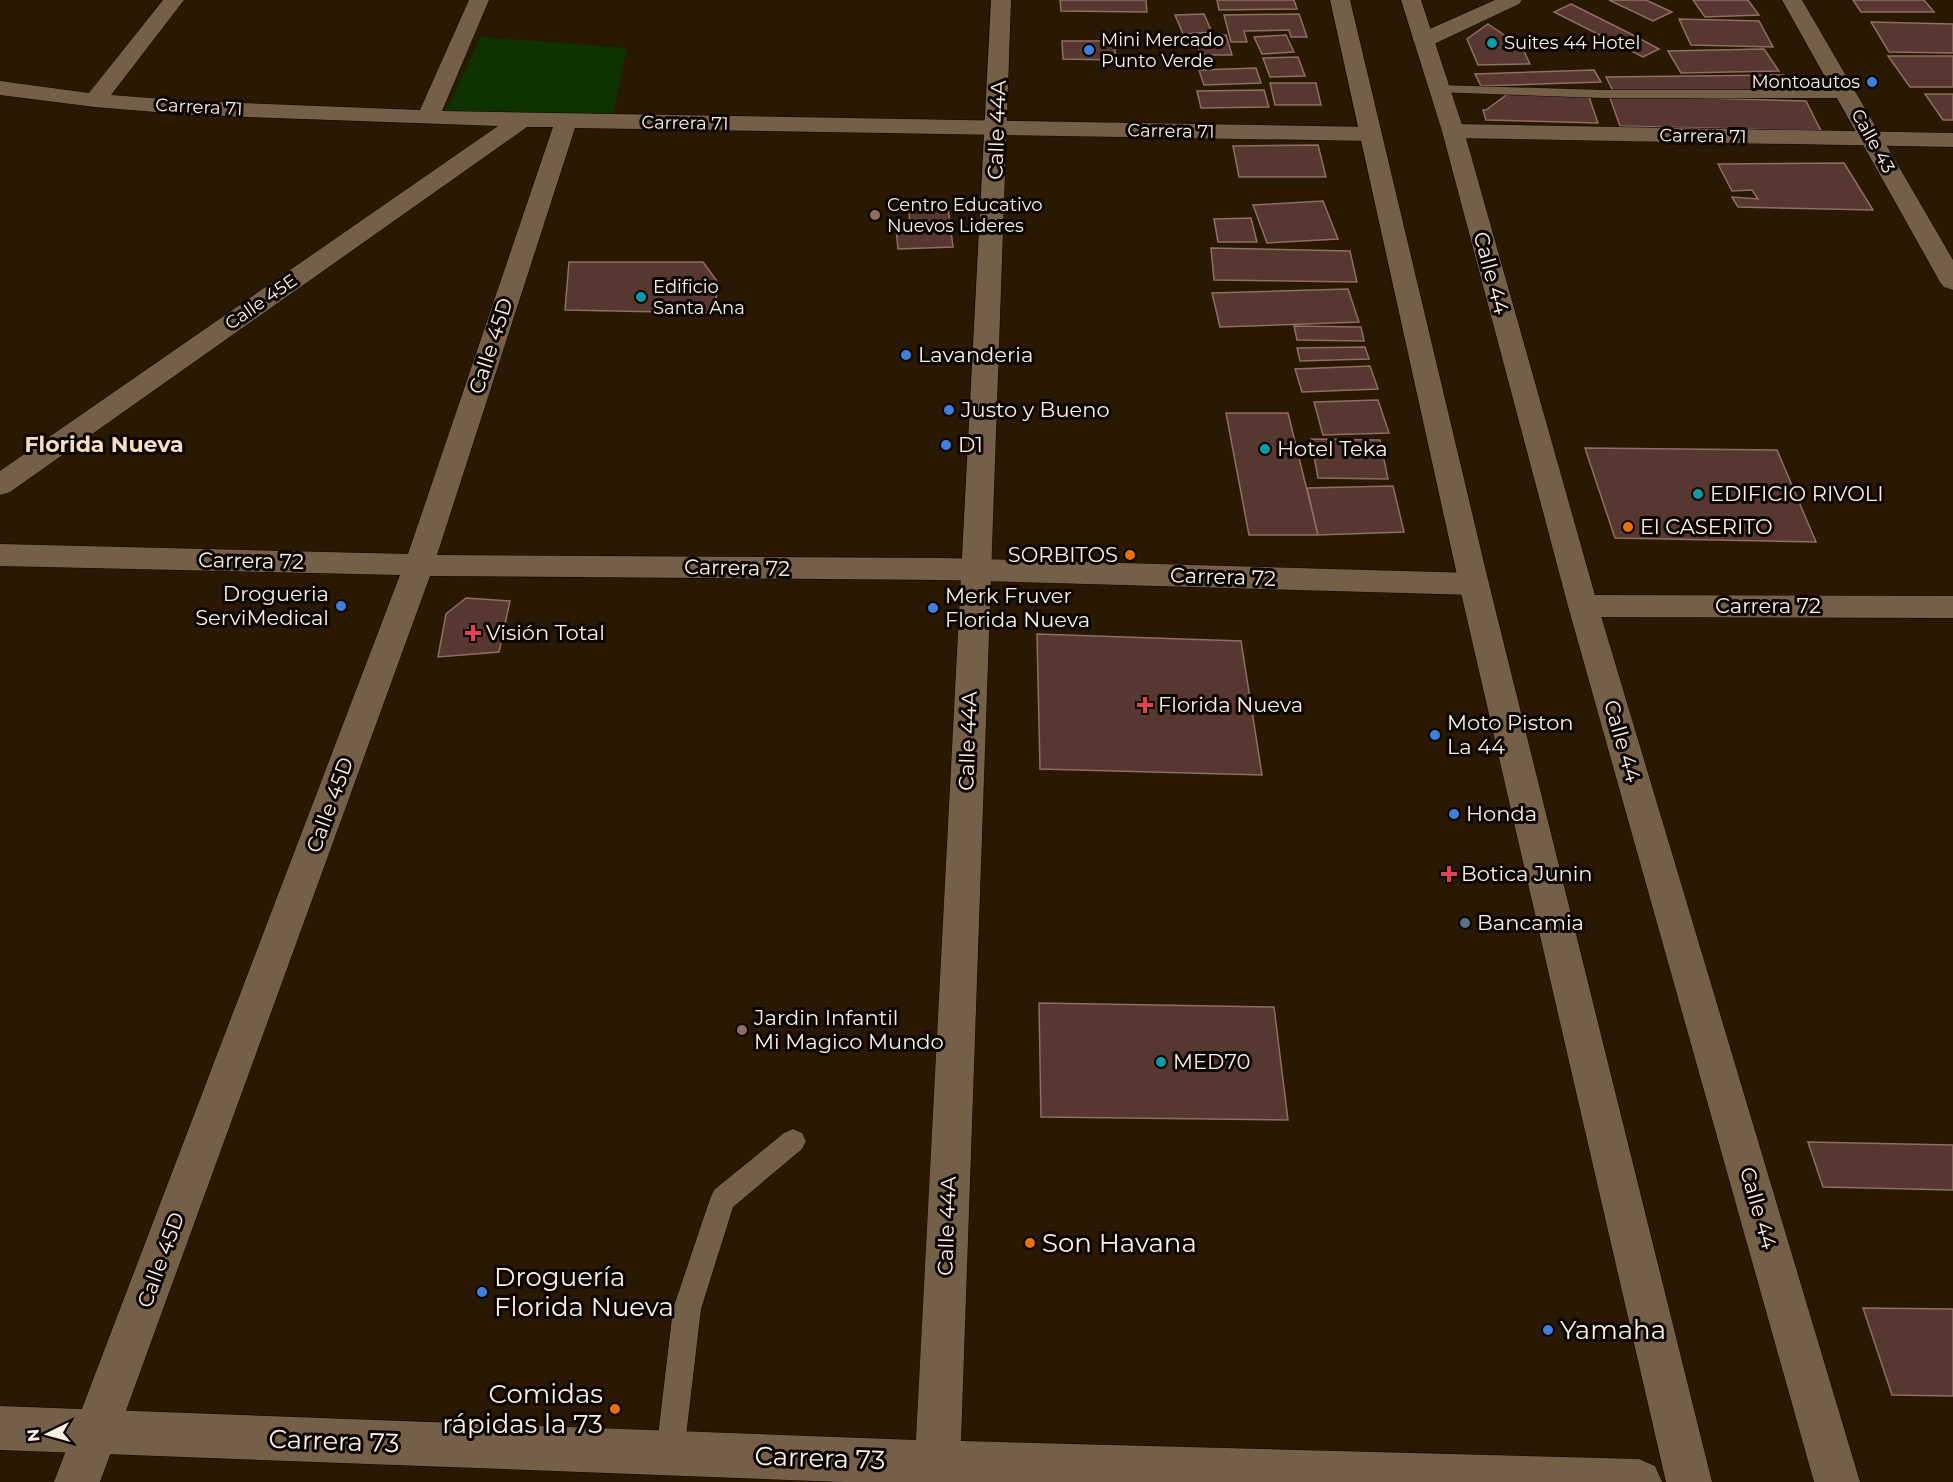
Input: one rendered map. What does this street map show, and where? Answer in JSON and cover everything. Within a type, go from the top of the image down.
[{"type":"street","points":[[95,100],[174,0]]},
{"type":"street","points":[[428,117],[479,0]]},
{"type":"street","name":"Calle 44A","points":[[937,1472],[1001,0]]},
{"type":"street","points":[[1340,0],[1474,584],[1689,1482]]},
{"type":"street","name":"Calle 44","points":[[1411,0],[1453,131],[1583,606],[1837,1482]]},
{"type":"street","points":[[1424,40],[1512,0]]},
{"type":"street","name":"Calle 43","points":[[1792,0],[1953,282]]},
{"type":"street","name":"Carrera 71","points":[[0,88],[95,100],[190,108],[428,117],[1371,134]]},
{"type":"street","name":"Calle 45E","points":[[0,485],[523,119]]},
{"type":"street","name":"Calle 45D","points":[[77,1482],[419,565],[566,121]]},
{"type":"street","name":"Carrera 71","points":[[1453,131],[1953,140]]},
{"type":"street","name":"Carrera 72","points":[[0,555],[419,565],[976,570],[1474,584]]},
{"type":"street","name":"Carrera 72","points":[[1583,606],[1953,607]]},
{"type":"street","name":"Carrera 73","points":[[0,1428],[670,1453],[937,1472],[1639,1482]]},
{"type":"lane","points":[[1439,89],[1603,94],[1847,94]]},
{"type":"lane","points":[[670,1453],[687,1309],[723,1199],[793,1141]]},
{"type":"green space","points":[[481,37],[627,48],[613,116],[445,112]]},
{"type":"building","points":[[1060,0],[1146,0],[1147,12],[1061,11]]},
{"type":"building","points":[[1217,0],[1294,0],[1297,9],[1219,10]]},
{"type":"building","points":[[1609,0],[1646,0],[1672,12],[1653,21]]},
{"type":"building","points":[[1693,0],[1748,0],[1759,15],[1705,17]]},
{"type":"building","points":[[1853,0],[1924,0],[1934,12],[1861,12]]},
{"type":"building","points":[[1571,4],[1659,49],[1643,57],[1554,12]]},
{"type":"building","points":[[1204,14],[1212,32],[1183,34],[1175,15]]},
{"type":"building","points":[[1299,14],[1307,37],[1291,37],[1289,30],[1244,31],[1247,42],[1231,42],[1224,15]]},
{"type":"building","points":[[1679,19],[1759,21],[1773,47],[1691,45]]},
{"type":"building","points":[[1871,22],[1953,24],[1953,53],[1889,52]]},
{"type":"building","name":"Suites 44 Hotel","points":[[1488,24],[1522,47],[1530,64],[1478,65],[1467,39]]},
{"type":"building","points":[[1226,35],[1232,55],[1200,55],[1195,36]]},
{"type":"building","points":[[1286,35],[1294,52],[1262,54],[1254,37]]},
{"type":"building","name":"Mini Mercado Punto Verde","points":[[1062,41],[1114,41],[1116,60],[1063,59]]},
{"type":"building","points":[[1764,49],[1779,71],[1681,73],[1668,51]]},
{"type":"building","points":[[1888,56],[1953,56],[1953,87],[1910,87]]},
{"type":"building","points":[[1298,57],[1305,76],[1270,77],[1263,58]]},
{"type":"building","points":[[1256,68],[1261,83],[1204,85],[1199,70]]},
{"type":"building","points":[[1594,70],[1601,82],[1481,86],[1475,74]]},
{"type":"building","points":[[1784,75],[1795,91],[1614,93],[1606,77]]},
{"type":"building","points":[[1270,83],[1316,83],[1321,105],[1275,105]]},
{"type":"building","points":[[1264,90],[1269,107],[1201,108],[1197,91]]},
{"type":"building","points":[[1509,93],[1588,94],[1598,123],[1486,120],[1483,110]]},
{"type":"building","points":[[1925,94],[1953,94],[1953,120],[1943,120]]},
{"type":"building","points":[[1609,95],[1806,101],[1821,131],[1620,126]]},
{"type":"building","points":[[1318,145],[1326,177],[1239,177],[1233,146]]},
{"type":"building","points":[[1844,163],[1873,210],[1738,207],[1732,197],[1758,199],[1752,190],[1732,191],[1718,164]]},
{"type":"building","points":[[1323,201],[1338,239],[1267,243],[1253,205]]},
{"type":"building","points":[[948,207],[953,247],[898,249],[896,228],[910,227],[909,209]]},
{"type":"building","points":[[1251,218],[1257,242],[1218,242],[1214,219]]},
{"type":"building","points":[[1211,248],[1350,251],[1357,282],[1214,280]]},
{"type":"building","name":"Edificio Santa Ana","points":[[569,262],[703,262],[719,284],[713,313],[565,310]]},
{"type":"building","points":[[1348,289],[1359,322],[1220,327],[1212,293]]},
{"type":"building","points":[[1294,326],[1361,327],[1364,341],[1297,340]]},
{"type":"building","points":[[1365,347],[1369,359],[1300,361],[1297,348]]},
{"type":"building","points":[[1370,366],[1378,389],[1302,392],[1295,369]]},
{"type":"building","points":[[1378,400],[1389,433],[1323,435],[1314,402]]},
{"type":"building","name":"Hotel Teka","points":[[1226,413],[1288,413],[1318,535],[1249,535]]},
{"type":"building","points":[[1311,439],[1380,440],[1388,479],[1318,478]]},
{"type":"building","name":"EDIFICIO RIVOLI","points":[[1585,448],[1777,450],[1816,542],[1615,538]]},
{"type":"building","points":[[1393,486],[1404,532],[1318,535],[1307,488]]},
{"type":"building","name":"Visión Total","points":[[466,598],[510,601],[499,652],[438,657],[446,614]]},
{"type":"building","name":"Florida Nueva","points":[[1037,634],[1241,641],[1262,775],[1040,769]]},
{"type":"building","name":"MED70","points":[[1039,1003],[1274,1007],[1288,1120],[1041,1117]]},
{"type":"building","points":[[1808,1142],[1953,1145],[1953,1190],[1823,1187]]},
{"type":"building","points":[[1863,1308],[1953,1309],[1953,1396],[1892,1395]]},
{"type":"place","name":"Suites 44 Hotel","points":[[1492,43]]},
{"type":"place","name":"Mini Mercado Punto Verde","points":[[1089,50]]},
{"type":"place","name":"Montoautos","points":[[1872,82]]},
{"type":"place","name":"Centro Educativo Nuevos Lideres","points":[[875,215]]},
{"type":"place","name":"Edificio Santa Ana","points":[[641,297]]},
{"type":"place","name":"Lavanderia","points":[[906,355]]},
{"type":"place","name":"Justo y Bueno","points":[[949,410]]},
{"type":"place","name":"D1","points":[[946,445]]},
{"type":"place","name":"Hotel Teka","points":[[1265,449]]},
{"type":"place","name":"EDIFICIO RIVOLI","points":[[1698,494]]},
{"type":"place","name":"El CASERITO","points":[[1628,527]]},
{"type":"place","name":"SORBITOS","points":[[1130,555]]},
{"type":"place","name":"Drogueria ServiMedical","points":[[341,606]]},
{"type":"place","name":"Merk Fruver Florida Nueva","points":[[933,608]]},
{"type":"place","name":"Visión Total","points":[[473,633]]},
{"type":"place","name":"Florida Nueva","points":[[1145,705]]},
{"type":"place","name":"Moto Piston La 44","points":[[1435,735]]},
{"type":"place","name":"Honda","points":[[1454,814]]},
{"type":"place","name":"Botica Junin","points":[[1449,874]]},
{"type":"place","name":"Bancamia","points":[[1465,923]]},
{"type":"place","name":"Jardin Infantil Mi Magico Mundo","points":[[742,1030]]},
{"type":"place","name":"MED70","points":[[1161,1062]]},
{"type":"place","name":"Son Havana","points":[[1030,1243]]},
{"type":"place","name":"Droguería Florida Nueva","points":[[482,1292]]},
{"type":"place","name":"Yamaha","points":[[1548,1330]]},
{"type":"place","name":"Comidas rápidas la 73","points":[[615,1409]]},
{"type":"district","name":"Florida Nueva","points":[[104,444]]}]
